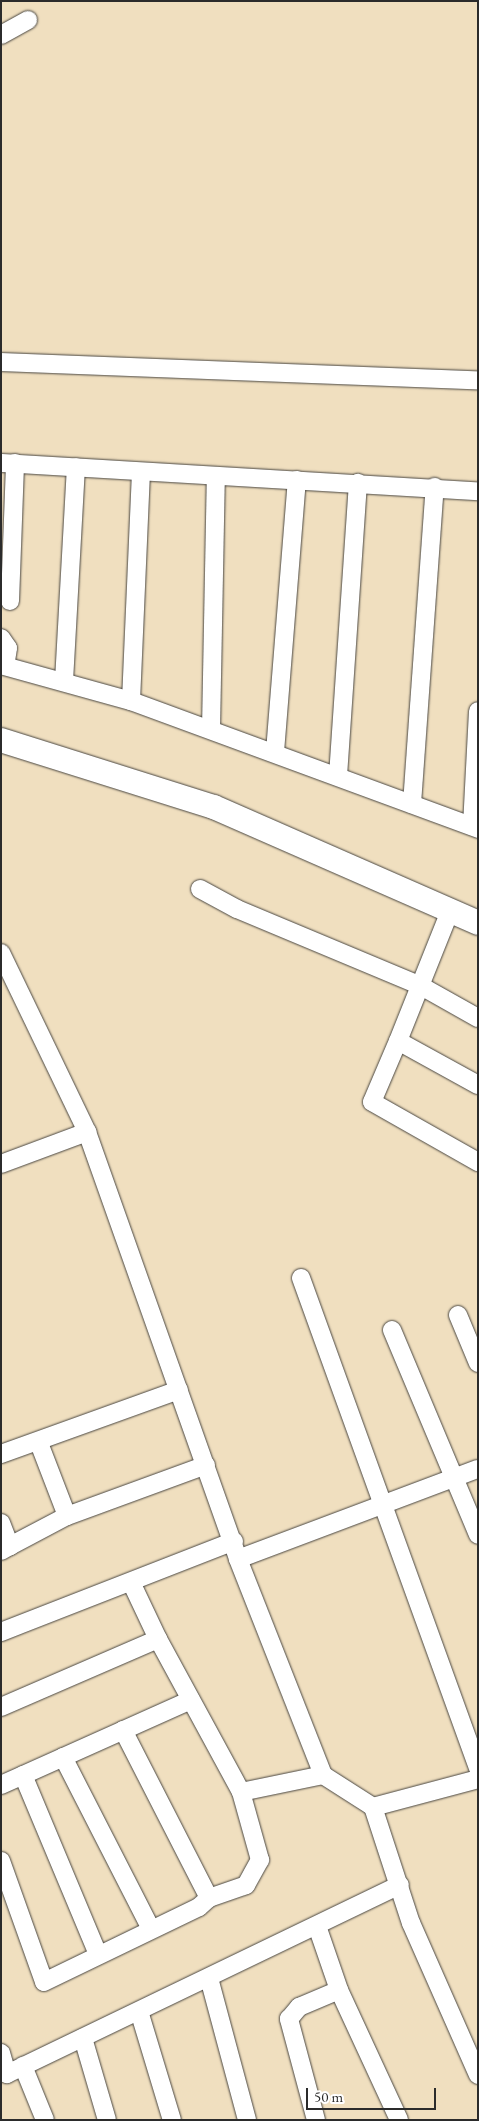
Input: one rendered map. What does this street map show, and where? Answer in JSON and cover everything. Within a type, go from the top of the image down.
[{"type":"street","points":[[1,35],[28,20]]},
{"type":"street","points":[[1,362],[478,380]]},
{"type":"street","points":[[10,601],[8,463],[478,491]]},
{"type":"street","points":[[64,681],[76,467]]},
{"type":"street","points":[[131,701],[141,472]]},
{"type":"street","points":[[211,728],[216,476]]},
{"type":"street","points":[[274,752],[297,480]]},
{"type":"street","points":[[338,776],[358,483]]},
{"type":"street","points":[[412,804],[435,487]]},
{"type":"street","points":[[1,638],[8,648],[3,666],[64,681],[211,728],[475,827],[478,711]]},
{"type":"street","points":[[1,740],[214,807],[478,923]]},
{"type":"street","points":[[200,889],[237,909],[421,986],[478,1018]]},
{"type":"street","points":[[450,911],[421,986],[372,1102],[478,1162]]},
{"type":"street","points":[[1,953],[87,1132],[234,1541],[238,1559],[323,1775],[373,1807],[411,1923],[478,2075]]},
{"type":"street","points":[[398,1042],[478,1085]]},
{"type":"street","points":[[1,1164],[87,1132]]},
{"type":"street","points":[[301,1278],[478,1768]]},
{"type":"street","points":[[458,1315],[478,1362]]},
{"type":"street","points":[[392,1330],[478,1535]]},
{"type":"street","points":[[1,1454],[39,1443],[179,1390]]},
{"type":"street","points":[[39,1443],[67,1516]]},
{"type":"street","points":[[1,1523],[5,1549],[67,1516],[206,1465]]},
{"type":"street","points":[[238,1559],[478,1469]]},
{"type":"street","points":[[1,1632],[131,1582],[182,1557],[234,1541]]},
{"type":"street","points":[[1,1861],[44,1982],[150,1927],[199,1907],[209,1898],[246,1885],[260,1860],[241,1792],[158,1638],[131,1582]]},
{"type":"street","points":[[1,1707],[158,1638]]},
{"type":"street","points":[[1,1784],[191,1700]]},
{"type":"street","points":[[123,1730],[209,1898]]},
{"type":"street","points":[[63,1757],[150,1927]]},
{"type":"street","points":[[24,1774],[98,1954]]},
{"type":"street","points":[[241,1792],[323,1775]]},
{"type":"street","points":[[373,1807],[478,1779]]},
{"type":"street","points":[[1,2053],[4,2075],[400,1885]]},
{"type":"street","points":[[317,1926],[339,1990],[398,2120]]},
{"type":"street","points":[[209,1978],[247,2120]]},
{"type":"street","points":[[316,2120],[289,2019],[299,2007],[339,1990]]},
{"type":"street","points":[[139,2011],[172,2120]]},
{"type":"street","points":[[83,2038],[107,2120]]},
{"type":"street","points":[[24,2066],[45,2120]]}]
